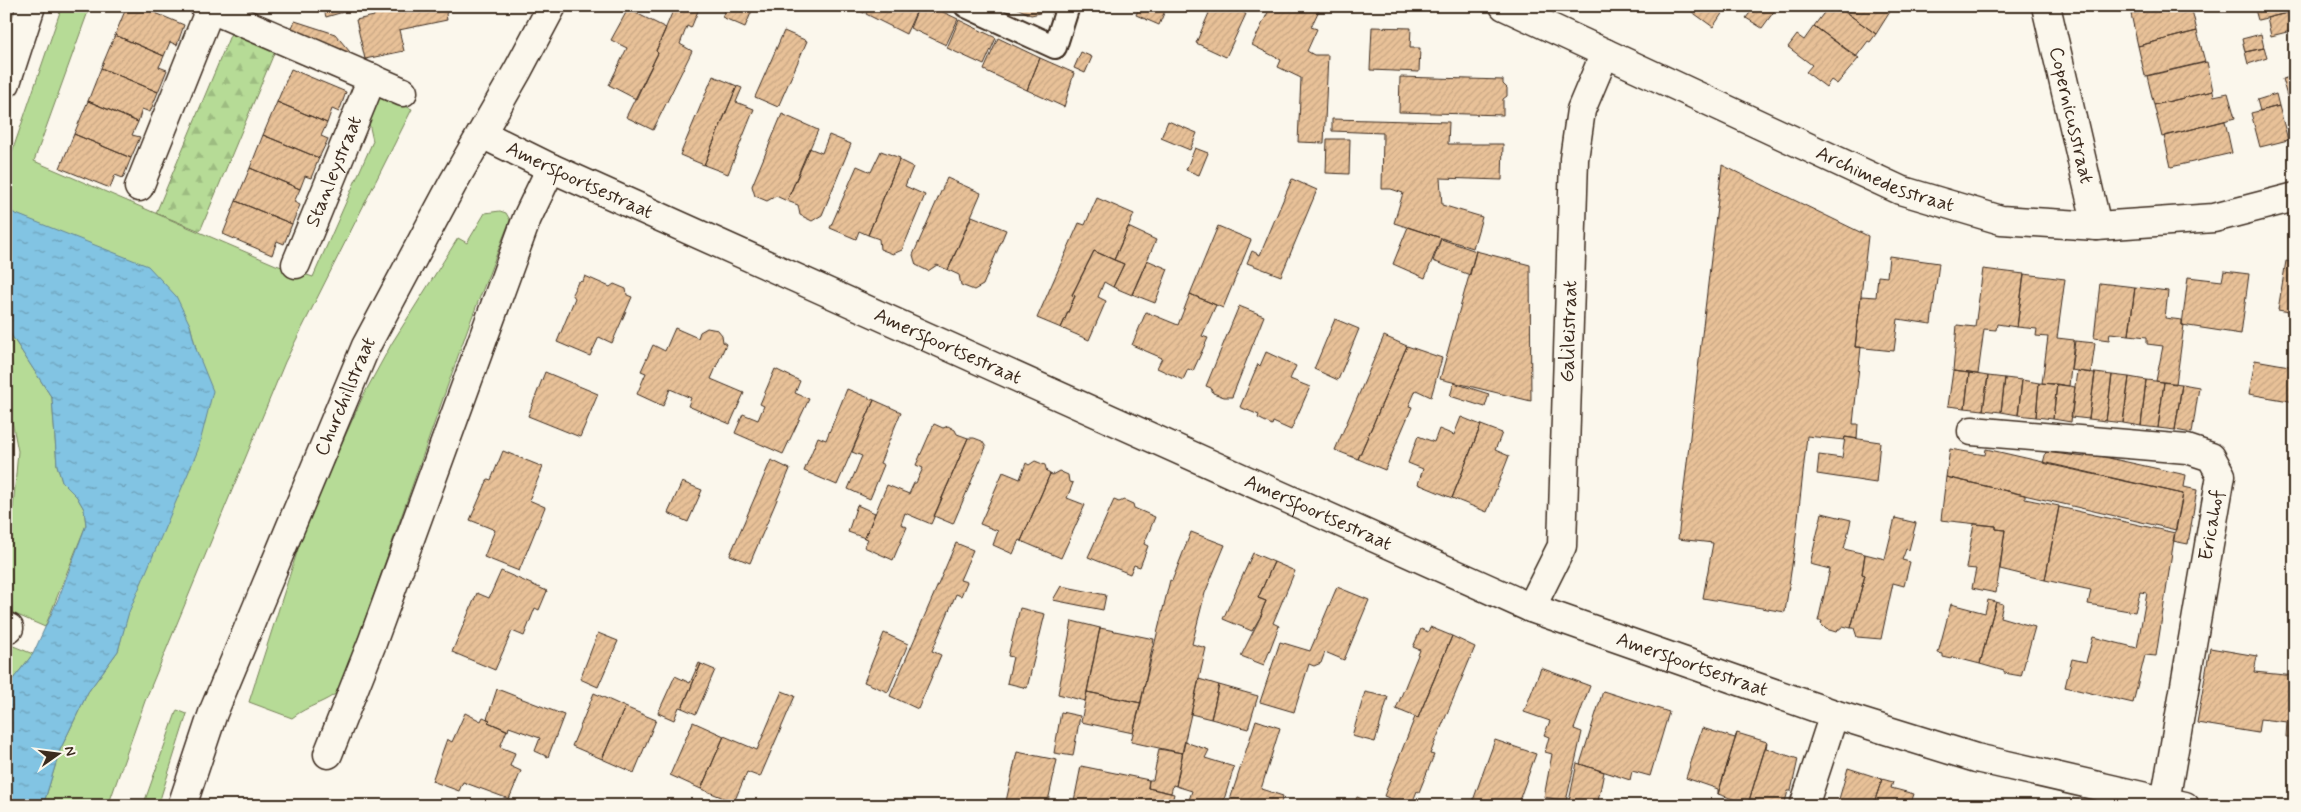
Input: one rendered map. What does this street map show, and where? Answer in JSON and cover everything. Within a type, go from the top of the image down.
[{"type":"street","points":[[6,82],[31,6]]},
{"type":"street","name":"Churchillstraat","points":[[182,806],[213,713],[366,346],[453,183],[552,6]]},
{"type":"street","name":"Archimedesstraat","points":[[1504,6],[1900,190],[2001,220],[2098,226],[2214,218],[2295,197]]},
{"type":"street","name":"Copernicusstraat","points":[[2046,6],[2098,226]]},
{"type":"street","points":[[139,187],[207,8],[403,92]]},
{"type":"street","name":"Galileistraat","points":[[1532,608],[1562,546],[1574,159],[1581,110],[1604,53]]},
{"type":"street","name":"Stanleystraat","points":[[296,264],[372,78]]},
{"type":"street","name":"Amersfoortsestraat","points":[[482,134],[551,168],[1532,608],[1834,714],[1976,758],[2105,797],[2175,804]]},
{"type":"street","points":[[328,754],[372,643],[527,218],[551,168]]},
{"type":"street","name":"Ericahof","points":[[1972,430],[2187,449],[2211,457],[2220,475],[2175,804]]},
{"type":"street","points":[[1804,806],[1834,714]]},
{"type":"lane","points":[[966,6],[1055,47],[1068,6]]},
{"type":"green space","points":[[62,6],[90,6],[34,161],[276,265],[313,277],[373,141],[367,114],[379,98],[388,99],[412,109],[285,362],[145,701],[108,806],[43,806],[60,750],[88,692],[118,651],[196,349],[190,325],[53,230],[6,210],[6,150],[12,152]]},
{"type":"green space","points":[[231,33],[275,51],[200,231],[156,213]]},
{"type":"green space","points":[[500,211],[506,213],[510,220],[469,325],[340,690],[292,718],[249,702],[307,521],[363,396],[392,343],[458,238],[467,243],[485,213]]},
{"type":"green space","points":[[6,327],[52,398],[57,465],[62,482],[77,497],[84,509],[86,525],[45,627],[6,610],[6,532],[12,521],[18,451],[6,392]]},
{"type":"green space","points":[[6,643],[33,654],[9,684],[6,691]]},
{"type":"green space","points":[[177,710],[187,714],[158,806],[143,806]]},
{"type":"water","points":[[6,210],[148,266],[176,296],[190,325],[196,349],[213,391],[198,450],[129,612],[118,651],[88,692],[60,750],[43,806],[6,806],[6,691],[9,684],[33,654],[59,597],[86,525],[84,509],[77,497],[62,482],[57,465],[52,398],[6,327]]},
{"type":"building","points":[[127,6],[139,6],[184,25],[177,45],[170,42],[164,56],[115,35]]},
{"type":"building","points":[[323,6],[364,6],[326,17]]},
{"type":"building","points":[[372,6],[448,6],[447,20],[399,30],[404,51],[365,59],[356,20],[374,16]]},
{"type":"building","points":[[675,6],[700,6],[691,28],[687,26],[680,44],[692,51],[653,130],[626,117],[658,53],[656,51]]},
{"type":"building","points":[[727,6],[754,6],[745,27],[722,17]]},
{"type":"building","points":[[850,6],[867,6],[864,13]]},
{"type":"building","points":[[869,6],[919,6],[906,34],[866,14]]},
{"type":"building","points":[[919,6],[930,6],[958,19],[946,45],[910,28]]},
{"type":"building","points":[[1013,6],[1043,6],[1040,13],[1031,15]]},
{"type":"building","points":[[1140,6],[1167,6],[1159,25],[1136,15]]},
{"type":"building","points":[[1195,6],[1232,6],[1246,14],[1226,57],[1196,43],[1209,13]]},
{"type":"building","points":[[1271,6],[1321,6],[1311,27],[1317,29],[1307,51],[1314,55],[1328,55],[1324,143],[1298,142],[1301,78],[1278,67],[1281,60],[1252,45]]},
{"type":"building","points":[[1690,6],[1727,6],[1713,27],[1688,9]]},
{"type":"building","points":[[1755,6],[1778,6],[1762,28],[1746,18]]},
{"type":"building","points":[[1829,6],[1837,6],[1876,34],[1856,57],[1814,26]]},
{"type":"building","points":[[1837,6],[1892,6],[1893,7],[1876,34]]},
{"type":"building","points":[[2164,6],[2191,6],[2197,31],[2138,46],[2131,14]]},
{"type":"building","points":[[2254,6],[2295,6],[2295,11],[2258,20]]},
{"type":"building","points":[[628,9],[666,28],[656,51],[658,53],[636,99],[609,85],[627,48],[611,40]]},
{"type":"building","points":[[2295,11],[2295,30],[2271,36],[2267,18]]},
{"type":"building","points":[[959,20],[996,38],[984,65],[947,48]]},
{"type":"building","points":[[295,21],[335,34],[350,52],[347,60],[288,36]]},
{"type":"building","points":[[1814,26],[1859,58],[1837,84],[1831,80],[1826,87],[1806,72],[1812,65],[1788,47],[1797,35],[1804,40]]},
{"type":"building","points":[[1372,27],[1411,28],[1410,48],[1420,48],[1419,72],[1370,70]]},
{"type":"building","points":[[784,31],[807,41],[778,107],[755,97]]},
{"type":"building","points":[[2197,31],[2205,62],[2145,76],[2138,46]]},
{"type":"building","points":[[2261,34],[2264,48],[2245,52],[2242,39]]},
{"type":"building","points":[[115,35],[164,56],[159,67],[167,70],[158,92],[101,68]]},
{"type":"building","points":[[998,38],[1040,58],[1027,90],[984,70]]},
{"type":"building","points":[[2264,48],[2267,58],[2248,64],[2245,52]]},
{"type":"building","points":[[1081,52],[1092,57],[1085,73],[1074,68]]},
{"type":"building","points":[[1040,58],[1074,73],[1064,107],[1027,90]]},
{"type":"building","points":[[2207,62],[2213,91],[2154,105],[2147,76]]},
{"type":"building","points":[[101,68],[158,92],[150,112],[142,109],[138,122],[88,101]]},
{"type":"building","points":[[291,69],[346,92],[339,112],[332,109],[327,123],[277,102]]},
{"type":"building","points":[[713,76],[737,86],[704,165],[680,155]]},
{"type":"building","points":[[2295,76],[2295,95],[2287,96],[2282,79]]},
{"type":"building","points":[[1400,77],[1503,80],[1503,84],[1507,88],[1507,96],[1503,99],[1503,115],[1399,112]]},
{"type":"building","points":[[737,86],[742,88],[736,102],[754,109],[728,174],[704,165]]},
{"type":"building","points":[[2213,91],[2214,96],[2228,93],[2235,118],[2162,137],[2154,105]]},
{"type":"building","points":[[2276,94],[2279,106],[2260,111],[2257,100]]},
{"type":"building","points":[[88,101],[138,122],[132,135],[140,137],[131,158],[74,134]]},
{"type":"building","points":[[277,102],[327,123],[321,136],[328,139],[319,158],[263,135]]},
{"type":"building","points":[[2279,106],[2288,140],[2260,147],[2251,113]]},
{"type":"building","points":[[782,114],[818,130],[787,201],[776,196],[767,201],[755,196],[752,186]]},
{"type":"building","points":[[1332,119],[1449,122],[1448,144],[1503,144],[1502,180],[1440,178],[1442,205],[1482,217],[1473,248],[1394,223],[1403,193],[1391,189],[1382,189],[1383,133],[1332,131]]},
{"type":"building","points":[[1168,121],[1197,133],[1190,150],[1161,138]]},
{"type":"building","points":[[2225,121],[2232,153],[2171,167],[2164,136]]},
{"type":"building","points":[[74,134],[131,158],[123,178],[115,175],[110,188],[60,168]]},
{"type":"building","points":[[263,135],[319,158],[311,178],[305,176],[300,189],[250,168]]},
{"type":"building","points":[[829,135],[851,144],[822,215],[812,221],[800,215],[798,205],[787,201],[809,148],[822,153]]},
{"type":"building","points":[[1327,139],[1350,139],[1349,174],[1326,173]]},
{"type":"building","points":[[1195,148],[1208,153],[1199,175],[1186,170]]},
{"type":"building","points":[[881,151],[900,158],[868,235],[859,231],[856,239],[830,228],[857,166],[871,172]]},
{"type":"building","points":[[899,160],[913,167],[905,186],[925,195],[902,250],[893,254],[880,249],[879,239],[868,235]]},
{"type":"building","points":[[1722,165],[1868,236],[1855,347],[1861,347],[1853,424],[1858,424],[1857,439],[1845,437],[1844,440],[1807,436],[1795,545],[1785,612],[1703,598],[1713,543],[1678,539]]},
{"type":"building","points":[[250,168],[300,189],[294,202],[300,205],[292,224],[236,201]]},
{"type":"building","points":[[947,178],[981,193],[948,270],[937,265],[928,271],[916,265],[913,255]]},
{"type":"building","points":[[1292,179],[1317,190],[1281,276],[1247,263],[1252,251],[1260,255]]},
{"type":"building","points":[[1097,198],[1134,214],[1114,260],[1094,251],[1072,295],[1075,296],[1061,328],[1037,318],[1079,223],[1085,225]]},
{"type":"building","points":[[236,201],[292,224],[284,244],[277,241],[272,255],[223,234]]},
{"type":"building","points":[[972,216],[1006,230],[983,285],[974,290],[961,285],[959,275],[948,270]]},
{"type":"building","points":[[1218,226],[1251,240],[1223,308],[1190,294]]},
{"type":"building","points":[[1128,227],[1156,240],[1132,295],[1113,287],[1124,264],[1114,260]]},
{"type":"building","points":[[1408,227],[1441,238],[1425,278],[1393,264]]},
{"type":"building","points":[[1441,239],[1476,251],[1470,275],[1433,261]]},
{"type":"building","points":[[1094,251],[1124,264],[1113,287],[1104,282],[1098,297],[1106,301],[1089,340],[1061,328],[1075,296],[1072,295]]},
{"type":"building","points":[[1476,251],[1530,265],[1531,401],[1440,379]]},
{"type":"building","points":[[1889,256],[1939,263],[1931,324],[1898,319],[1894,351],[1855,347],[1861,296],[1876,297],[1878,276],[1887,277]]},
{"type":"building","points":[[1147,260],[1168,269],[1155,303],[1132,294]]},
{"type":"building","points":[[2286,261],[2295,263],[2295,313],[2278,310]]},
{"type":"building","points":[[1983,269],[2024,274],[2017,327],[1997,324],[1996,330],[1984,329],[1978,374],[1953,371],[1957,325],[1975,327]]},
{"type":"building","points":[[2224,271],[2249,274],[2241,334],[2182,325],[2188,277],[2222,281]]},
{"type":"building","points":[[2024,274],[2065,279],[2057,338],[2074,340],[2069,386],[2042,383],[2048,337],[2036,336],[2037,329],[2017,327]]},
{"type":"building","points":[[585,276],[610,287],[614,284],[626,289],[627,295],[632,297],[612,343],[599,337],[590,356],[557,342],[575,298],[572,294],[578,282],[583,281]]},
{"type":"building","points":[[2100,283],[2135,287],[2129,335],[2110,333],[2109,340],[2094,338]]},
{"type":"building","points":[[2135,287],[2168,291],[2165,318],[2182,320],[2182,325],[2184,325],[2176,384],[2156,381],[2163,346],[2147,344],[2147,337],[2129,335]]},
{"type":"building","points":[[1190,294],[1216,305],[1202,336],[1208,338],[1193,371],[1188,369],[1183,380],[1157,368],[1162,358],[1132,345],[1146,312],[1178,325]]},
{"type":"building","points":[[1239,306],[1264,316],[1232,397],[1224,397],[1213,393],[1211,388],[1206,386]]},
{"type":"building","points":[[1335,319],[1359,329],[1338,380],[1314,369]]},
{"type":"building","points":[[675,328],[698,338],[700,332],[707,328],[718,330],[722,335],[723,342],[726,344],[711,379],[744,393],[730,424],[688,406],[691,398],[670,389],[663,406],[637,394],[646,373],[641,371],[653,345],[665,351]]},
{"type":"building","points":[[1384,336],[1407,346],[1358,459],[1335,450]]},
{"type":"building","points":[[2075,341],[2095,343],[2091,373],[2071,370]]},
{"type":"building","points":[[1407,346],[1442,358],[1431,397],[1416,390],[1409,406],[1412,407],[1385,470],[1358,459]]},
{"type":"building","points":[[1266,352],[1296,366],[1290,379],[1310,387],[1291,430],[1273,422],[1272,425],[1258,418],[1259,415],[1240,407],[1258,364],[1260,366]]},
{"type":"building","points":[[2255,360],[2295,367],[2295,402],[2249,394]]},
{"type":"building","points":[[775,369],[800,381],[795,393],[809,399],[783,454],[735,433],[743,414],[758,420],[764,406],[760,404]]},
{"type":"building","points":[[1953,371],[1969,373],[1965,408],[1948,406]]},
{"type":"building","points":[[2077,371],[2095,373],[2089,419],[2071,417]]},
{"type":"building","points":[[545,372],[598,394],[580,437],[528,416]]},
{"type":"building","points":[[1969,373],[1988,376],[1983,410],[1965,408]]},
{"type":"building","points":[[2095,373],[2112,375],[2106,421],[2089,419]]},
{"type":"building","points":[[2112,375],[2129,377],[2123,423],[2106,421]]},
{"type":"building","points":[[1988,376],[2005,378],[2001,412],[1983,410]]},
{"type":"building","points":[[2129,377],[2146,380],[2141,426],[2123,423]]},
{"type":"building","points":[[2005,378],[2022,380],[2018,415],[2001,412]]},
{"type":"building","points":[[2022,380],[2039,383],[2036,417],[2018,415]]},
{"type":"building","points":[[2146,380],[2164,382],[2158,428],[2141,426]]},
{"type":"building","points":[[2164,382],[2182,384],[2175,430],[2158,428]]},
{"type":"building","points":[[1454,383],[1489,394],[1485,407],[1450,396]]},
{"type":"building","points":[[2039,383],[2057,384],[2053,419],[2036,417]]},
{"type":"building","points":[[2057,384],[2075,387],[2071,422],[2053,419]]},
{"type":"building","points":[[2182,384],[2199,387],[2192,433],[2175,430]]},
{"type":"building","points":[[847,389],[874,400],[837,485],[804,471],[818,437],[826,440]]},
{"type":"building","points":[[874,400],[901,412],[880,463],[884,465],[870,499],[848,489],[862,456],[852,452]]},
{"type":"building","points":[[1461,417],[1481,425],[1452,498],[1418,484],[1423,469],[1408,463],[1418,436],[1434,442],[1439,429],[1454,435]]},
{"type":"building","points":[[934,424],[943,428],[948,426],[955,430],[957,434],[968,438],[931,524],[905,513],[901,524],[907,527],[893,560],[864,547],[868,539],[865,538],[887,485],[909,494],[914,483],[916,483],[923,468],[916,465]]},
{"type":"building","points":[[1481,425],[1502,433],[1495,450],[1509,456],[1487,512],[1452,498]]},
{"type":"building","points":[[1845,437],[1880,442],[1876,483],[1817,474],[1819,455],[1842,458]]},
{"type":"building","points":[[968,438],[982,441],[986,447],[953,524],[934,516]]},
{"type":"building","points":[[1950,449],[1985,455],[1986,449],[2183,494],[2176,530],[1946,477]]},
{"type":"building","points":[[503,451],[543,467],[529,500],[545,507],[519,571],[484,557],[495,530],[470,520],[488,479],[491,480]]},
{"type":"building","points":[[2046,452],[2085,457],[2086,453],[2186,475],[2184,487],[2197,490],[2188,544],[2173,541],[2183,494],[2043,463]]},
{"type":"building","points":[[771,460],[790,469],[750,563],[730,555]]},
{"type":"building","points":[[1035,461],[1045,465],[1047,472],[1050,474],[1021,541],[1019,540],[1013,554],[993,545],[998,531],[980,524],[1003,472],[1020,479],[1026,463],[1029,465]]},
{"type":"building","points":[[1059,471],[1068,475],[1069,482],[1073,483],[1067,498],[1085,505],[1061,558],[1021,541],[1050,474],[1052,475]]},
{"type":"building","points":[[1946,477],[2025,495],[2025,499],[2059,506],[2045,580],[2000,569],[2005,530],[1996,529],[1996,526],[1941,520]]},
{"type":"building","points":[[682,482],[702,490],[688,522],[668,513]]},
{"type":"building","points":[[1114,500],[1119,502],[1124,500],[1133,504],[1134,508],[1155,517],[1144,544],[1148,546],[1140,567],[1134,565],[1130,574],[1088,557]]},
{"type":"building","points":[[857,505],[875,513],[865,538],[848,532]]},
{"type":"building","points":[[2059,507],[2175,533],[2156,656],[2145,655],[2133,703],[2065,687],[2072,659],[2086,662],[2093,637],[2137,648],[2147,593],[2140,592],[2135,612],[2088,604],[2091,590],[2045,580]]},
{"type":"building","points":[[1822,513],[1851,520],[1844,549],[1865,554],[1862,574],[1865,575],[1851,628],[1843,626],[1836,632],[1826,629],[1821,624],[1822,621],[1818,621],[1830,569],[1810,564]]},
{"type":"building","points":[[1895,518],[1916,523],[1909,550],[1906,549],[1902,560],[1910,562],[1904,586],[1893,583],[1881,639],[1857,637],[1854,628],[1851,628],[1865,575],[1862,574],[1865,554],[1885,559]]},
{"type":"building","points":[[1974,524],[1996,526],[1996,529],[2005,530],[1996,593],[1972,588],[1976,569],[1966,568]]},
{"type":"building","points":[[1191,532],[1225,545],[1205,593],[1192,644],[1206,648],[1182,753],[1131,742],[1170,580],[1172,581]]},
{"type":"building","points":[[956,543],[973,550],[960,580],[967,582],[961,596],[956,594],[932,651],[941,655],[918,709],[890,696]]},
{"type":"building","points":[[1253,553],[1274,562],[1258,598],[1266,601],[1262,614],[1252,631],[1223,619]]},
{"type":"building","points":[[1274,562],[1295,571],[1273,623],[1279,626],[1264,665],[1241,656],[1262,614],[1266,601],[1258,598]]},
{"type":"building","points":[[501,571],[547,591],[539,610],[535,608],[524,636],[512,631],[495,670],[452,652],[477,593],[489,598]]},
{"type":"building","points":[[1061,586],[1106,595],[1103,610],[1053,600]]},
{"type":"building","points":[[1337,587],[1369,600],[1344,660],[1325,652],[1321,663],[1314,666],[1309,664],[1294,712],[1260,702],[1280,642],[1310,651]]},
{"type":"building","points":[[1988,600],[1996,602],[1980,664],[1953,657],[1952,659],[1943,657],[1943,654],[1938,653],[1951,604],[1985,613]]},
{"type":"building","points":[[1996,602],[2003,604],[2000,617],[2035,627],[2021,676],[2004,673],[2004,671],[1980,664]]},
{"type":"building","points":[[1020,608],[1045,614],[1027,688],[1007,683],[1013,657],[1008,656]]},
{"type":"building","points":[[1072,621],[1100,628],[1085,701],[1058,694]]},
{"type":"building","points":[[1430,627],[1452,636],[1418,718],[1396,709],[1420,650],[1413,647],[1421,629],[1428,632]]},
{"type":"building","points":[[1100,628],[1154,639],[1141,703],[1087,692]]},
{"type":"building","points":[[598,633],[618,641],[598,687],[580,679]]},
{"type":"building","points":[[884,633],[908,644],[888,692],[864,682]]},
{"type":"building","points":[[1452,636],[1475,647],[1430,754],[1434,755],[1419,792],[1417,791],[1411,806],[1408,806],[1384,796],[1415,717],[1418,718]]},
{"type":"building","points":[[2210,648],[2257,656],[2254,672],[2295,676],[2295,737],[2286,737],[2287,722],[2260,719],[2258,733],[2197,723]]},
{"type":"building","points":[[699,663],[701,664],[682,708],[679,707],[674,720],[658,713],[675,676],[690,683]]},
{"type":"building","points":[[701,664],[715,670],[696,714],[682,708]]},
{"type":"building","points":[[1541,668],[1590,686],[1574,729],[1582,732],[1566,801],[1544,797],[1552,754],[1545,752],[1549,737],[1544,735],[1550,721],[1524,712]]},
{"type":"building","points":[[1199,679],[1219,685],[1211,719],[1191,714]]},
{"type":"building","points":[[1219,685],[1258,696],[1248,729],[1211,719]]},
{"type":"building","points":[[497,689],[564,715],[548,757],[535,751],[540,738],[509,727],[508,731],[488,722],[490,720],[487,719]]},
{"type":"building","points":[[782,691],[795,696],[760,777],[747,772],[734,802],[701,789],[724,736],[757,750]]},
{"type":"building","points":[[1603,691],[1669,712],[1650,776],[1632,771],[1630,780],[1580,764]]},
{"type":"building","points":[[1087,692],[1141,703],[1133,733],[1081,722]]},
{"type":"building","points":[[1365,692],[1388,697],[1375,742],[1352,736]]},
{"type":"building","points":[[594,693],[625,707],[602,759],[572,746]]},
{"type":"building","points":[[625,707],[656,720],[634,773],[602,759]]},
{"type":"building","points":[[1061,712],[1080,716],[1073,756],[1054,753]]},
{"type":"building","points":[[465,713],[481,721],[483,717],[490,720],[488,722],[507,730],[500,747],[515,753],[510,766],[521,771],[509,799],[463,782],[459,791],[432,781],[447,739],[452,742]]},
{"type":"building","points":[[1256,720],[1280,728],[1261,789],[1283,796],[1280,806],[1228,806]]},
{"type":"building","points":[[693,722],[724,736],[701,789],[670,775]]},
{"type":"building","points":[[1702,728],[1735,738],[1737,733],[1718,794],[1718,789],[1686,778]]},
{"type":"building","points":[[1737,733],[1767,742],[1748,804],[1718,794]]},
{"type":"building","points":[[1495,740],[1536,754],[1517,806],[1471,806]]},
{"type":"building","points":[[1185,742],[1209,750],[1205,758],[1234,767],[1222,806],[1187,806],[1192,791],[1176,786]]},
{"type":"building","points":[[1767,742],[1766,748],[1798,759],[1791,791],[1788,791],[1784,806],[1774,806],[1750,799],[1748,804]]},
{"type":"building","points":[[1159,749],[1182,753],[1183,751],[1176,786],[1173,785],[1171,793],[1148,788],[1149,780],[1153,780]]},
{"type":"building","points":[[1017,752],[1057,760],[1047,806],[1005,806]]},
{"type":"building","points":[[1577,763],[1604,772],[1597,806],[1568,806]]},
{"type":"building","points":[[1081,766],[1149,780],[1148,788],[1174,794],[1171,806],[1073,806]]},
{"type":"building","points":[[1848,768],[1882,779],[1873,806],[1837,806]]},
{"type":"building","points":[[1882,779],[1893,782],[1891,788],[1914,794],[1910,806],[1873,806]]},
{"type":"building","points":[[1357,797],[1380,806],[1353,806]]},
{"type":"building","points":[[1950,798],[1975,806],[1947,806]]}]
